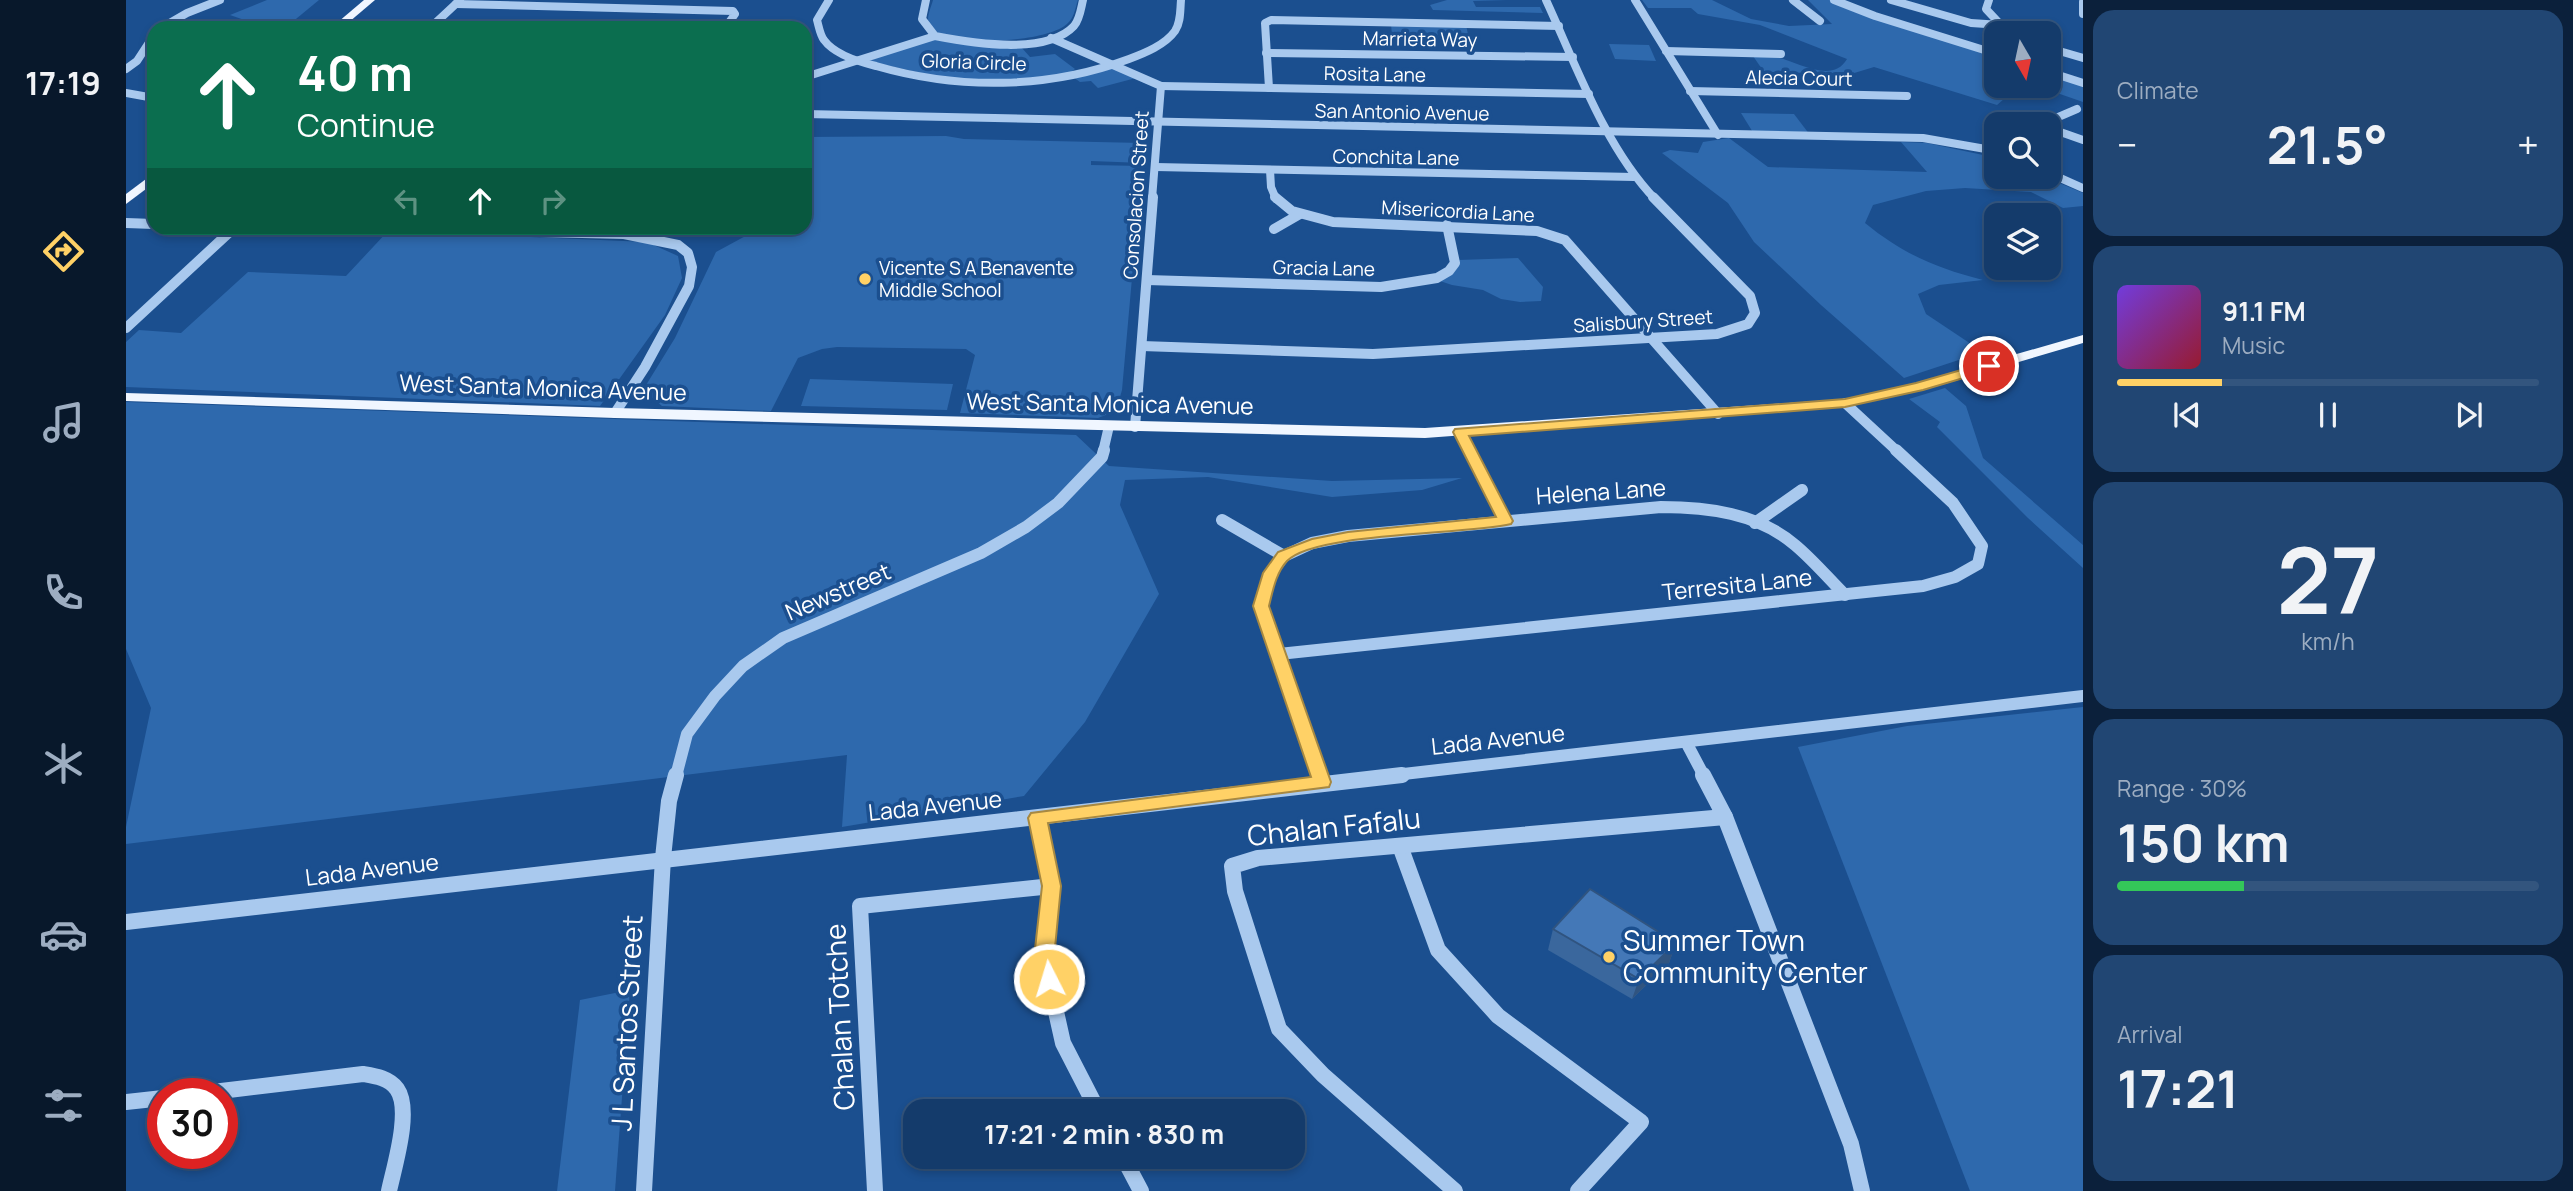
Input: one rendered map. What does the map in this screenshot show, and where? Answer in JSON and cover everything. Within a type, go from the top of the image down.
[{"type":"main road","points":[[344,21],[370,0]]},
{"type":"main road","points":[[126,200],[147,183]]},
{"type":"main road","name":"West Santa Monica Avenue","points":[[126,397],[1354,433],[1460,432],[1845,403],[1919,387],[2083,338]]},
{"type":"street","points":[[187,0],[207,5]]},
{"type":"street","points":[[171,21],[220,0]]},
{"type":"street","points":[[634,8],[642,0]]},
{"type":"street","name":"Gloria Circle","points":[[829,0],[817,20],[824,40],[854,60],[891,72],[947,80],[996,82],[1069,76],[1115,65],[1158,47],[1177,27],[1181,0]]},
{"type":"street","points":[[926,0],[922,19],[935,36]]},
{"type":"street","points":[[812,75],[935,36],[986,44],[1013,44],[1051,37],[1073,26],[1083,0]]},
{"type":"street","name":"Salisbury Street","points":[[1142,346],[1373,354],[1652,338],[1735,331],[1748,325],[1755,316],[1756,306],[1750,296],[1634,177],[1589,94],[1546,0]]},
{"type":"street","points":[[1635,0],[1718,135]]},
{"type":"street","points":[[1793,0],[1820,20]]},
{"type":"street","points":[[1834,0],[1901,25],[1984,50]]},
{"type":"street","points":[[1891,0],[1971,23],[1984,24]]},
{"type":"street","points":[[1989,0],[1986,9],[1997,21]]},
{"type":"street","points":[[438,21],[458,2],[733,11],[730,21]]},
{"type":"street","points":[[2083,2],[2083,13]]},
{"type":"street","points":[[1269,88],[1265,23],[1276,20],[1559,26]]},
{"type":"street","name":"Consolacion Street","points":[[1051,37],[1161,86],[1135,427]]},
{"type":"street","points":[[126,69],[137,61],[147,46]]},
{"type":"street","points":[[1666,51],[1781,54]]},
{"type":"street","points":[[2062,52],[2083,58]]},
{"type":"street","name":"Marrieta Way","points":[[1266,53],[1573,57]]},
{"type":"street","points":[[2062,76],[2083,83]]},
{"type":"street","name":"Rosita Lane","points":[[1161,86],[1589,94]]},
{"type":"street","name":"Alecia Court","points":[[1690,91],[1908,96]]},
{"type":"street","points":[[126,93],[147,97]]},
{"type":"street","points":[[2061,116],[2077,109]]},
{"type":"street","name":"San Antonio Avenue","points":[[812,114],[1923,138],[1984,148]]},
{"type":"street","points":[[2061,132],[2083,140]]},
{"type":"street","name":"Conchita Lane","points":[[1156,167],[1634,177]]},
{"type":"street","name":"Misericordia Lane","points":[[1270,170],[1271,191],[1277,200],[1300,214],[1355,224],[1447,225],[1537,231],[1565,240],[1718,414]]},
{"type":"street","points":[[2061,178],[2083,188]]},
{"type":"street","points":[[1274,229],[1300,214]]},
{"type":"street","points":[[126,223],[147,224]]},
{"type":"street","name":"Gracia Lane","points":[[1147,280],[1381,287],[1420,283],[1449,271],[1455,262],[1447,225]]},
{"type":"street","points":[[126,328],[226,235]]},
{"type":"street","points":[[615,413],[645,367],[689,286],[692,267],[688,253],[678,245],[629,235]]},
{"type":"street","name":"Terresita Lane","points":[[1279,654],[1923,586],[1955,577],[1978,564],[1982,546],[1953,503],[1845,403]]},
{"type":"street","name":"Newstreet","points":[[663,858],[669,801],[687,734],[715,696],[743,666],[783,638],[981,553],[1026,527],[1058,503],[1102,457],[1109,426]]},
{"type":"street","points":[[1460,432],[1506,521]]},
{"type":"street","points":[[1755,523],[1802,490]]},
{"type":"street","name":"Helena Lane","points":[[1283,556],[1312,544],[1348,537],[1684,507],[1733,513],[1793,543],[1845,595]]},
{"type":"street","points":[[1222,520],[1283,556],[1269,576],[1261,606],[1322,782]]},
{"type":"street","name":"Lada Avenue","points":[[126,922],[2083,696]]},
{"type":"street","points":[[1686,742],[1725,817],[1851,1144],[1862,1191]]},
{"type":"street","name":"Chalan Fafalu","points":[[1455,1191],[1323,1075],[1279,1029],[1235,891],[1232,866],[1258,858],[1725,817]]},
{"type":"street","points":[[1038,818],[1052,886],[1044,958],[1063,1043],[1092,1099]]},
{"type":"street","points":[[1400,846],[1438,950],[1498,1016],[1641,1122],[1578,1191]]},
{"type":"street","name":"J L Santos Street","points":[[644,1191],[663,858]]},
{"type":"street","name":"Chalan Totche","points":[[875,1191],[860,906],[1052,886]]},
{"type":"street","points":[[238,1089],[363,1073],[378,1075],[391,1081],[400,1090],[404,1102],[404,1116],[389,1191]]},
{"type":"street","points":[[126,1102],[147,1100]]},
{"type":"street","points":[[1129,1169],[1141,1191]]},
{"type":"shaded area","points":[[267,0],[319,0],[294,21],[247,21],[230,15]]},
{"type":"shaded area","points":[[933,0],[1078,0],[1069,22],[1056,30],[1039,36],[996,41],[955,38],[939,33],[929,23]]},
{"type":"shaded area","points":[[1447,0],[1507,0],[1473,1],[1476,7],[1540,7],[1543,13],[1433,10],[1430,5]]},
{"type":"shaded area","points":[[1642,0],[1712,0],[1751,19],[1789,26],[1832,24],[1808,0],[1831,0],[1984,53],[1984,98],[2005,98],[1997,105],[1874,67],[1851,74],[1764,72],[1753,56],[1776,57],[1823,71],[1841,67],[1847,59],[1760,25],[1698,14],[1691,8],[1648,8]]},
{"type":"shaded area","points":[[1391,24],[1466,25],[1469,39],[1434,37],[1436,47],[1409,41],[1371,40],[1367,36],[1392,36]]},
{"type":"shaded area","points":[[935,36],[1022,48],[1030,57],[1055,54],[1075,69],[1067,75],[1008,81],[948,79],[859,59]]},
{"type":"shaded area","points":[[1609,44],[1649,45],[1656,61],[1615,59]]},
{"type":"shaded area","points":[[1114,68],[1136,78],[1098,88],[1091,81],[1080,82],[1073,77]]},
{"type":"shaded area","points":[[2062,78],[2083,85],[2083,102],[2062,95]]},
{"type":"shaded area","points":[[1741,113],[1794,114],[1810,135],[1754,134]]},
{"type":"shaded area","points":[[946,136],[964,139],[1143,143],[1143,163],[1091,161],[1091,165],[1142,166],[1122,390],[1116,411],[1098,418],[960,413],[975,355],[966,349],[822,349],[798,358],[771,411],[662,406],[643,390],[675,338],[716,252],[747,235],[812,235],[812,137]]},
{"type":"shaded area","points":[[1729,138],[1768,167],[1927,172],[1901,142],[1927,143],[1984,155],[1984,189],[2061,189],[2061,184],[2083,193],[2083,206],[2063,208],[2061,203],[2053,203],[2031,192],[1965,188],[1926,191],[1873,205],[1865,223],[1893,243],[1935,265],[1983,280],[1939,285],[1918,294],[1926,314],[1983,352],[1904,378],[1754,242],[1728,203],[1662,153],[1670,150],[1698,153],[1703,142]]},
{"type":"shaded area","points":[[384,235],[482,235],[647,242],[678,256],[682,278],[665,315],[600,406],[126,387],[126,342],[139,330],[181,333],[248,272],[346,276]]},
{"type":"shaded area","points":[[1518,258],[1543,287],[1541,301],[1501,299],[1483,290],[1437,280],[1458,260]]},
{"type":"shaded area","points":[[810,379],[953,384],[947,410],[801,406]]},
{"type":"shaded area","points":[[1945,388],[1966,406],[1983,458],[2083,545],[2083,568],[2028,518],[1937,427],[1940,422],[1909,399]]},
{"type":"shaded area","points":[[126,402],[1076,435],[1109,466],[1332,481],[1462,478],[1422,490],[1332,497],[1208,477],[1125,480],[1120,505],[1159,594],[1085,722],[1024,796],[842,827],[847,755],[126,844],[126,827],[151,708],[126,649]]},
{"type":"shaded area","points":[[2083,707],[2083,1191],[1970,1191],[1798,747],[1907,726]]},
{"type":"shaded area","points":[[630,990],[615,1191],[557,1191],[580,1000]]},
{"type":"building","points":[[1590,889],[1676,943],[1639,979],[1553,929]]},
{"type":"place","name":"Vicente S A Benavente Middle School","points":[[865,279]]},
{"type":"place","name":"Summer Town Community Center","points":[[1609,957]]},
{"type":"route","points":[[1049,979],[1044,958],[1052,886],[1038,818],[1322,782],[1261,606],[1269,576],[1283,556],[1312,544],[1348,537],[1506,521],[1460,432],[1845,403],[1919,387],[1989,366]]}]
